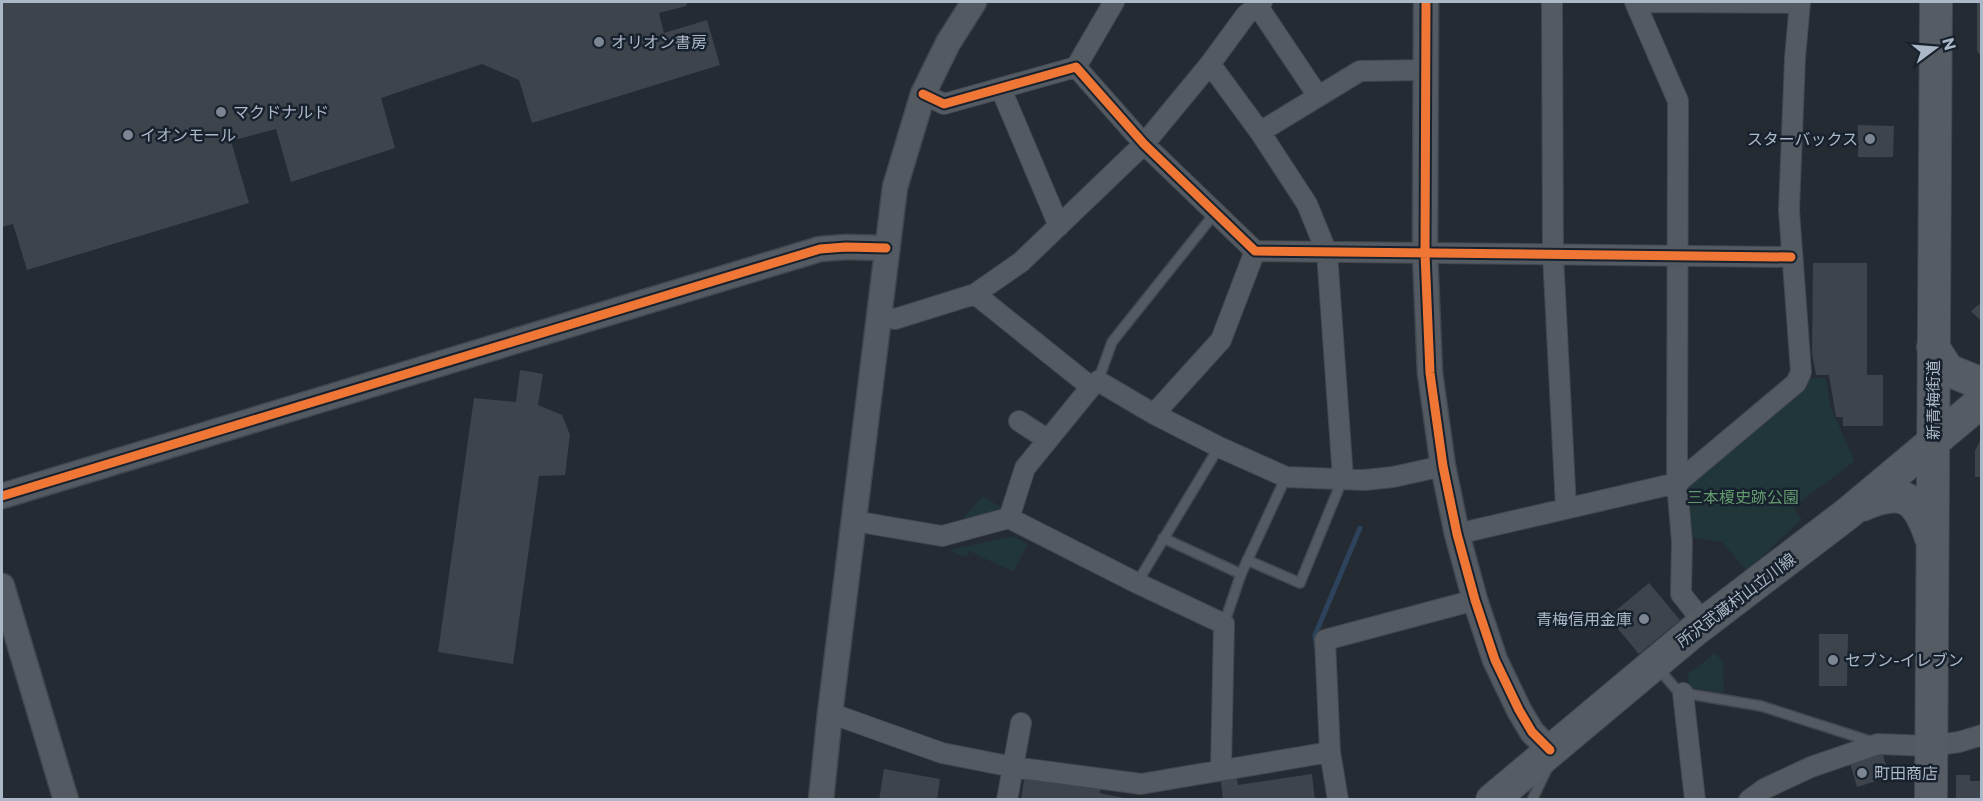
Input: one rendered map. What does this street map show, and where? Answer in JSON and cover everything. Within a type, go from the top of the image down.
[{"type":"main road","name":"新青梅街道","points":[[1931,800],[1936,2]]},
{"type":"main road","points":[[1933,347],[1948,370],[1982,384]]},
{"type":"main road","name":"所沢武蔵村山立川線","points":[[1492,800],[1704,623],[1847,514],[1982,401]]},
{"type":"main road","points":[[1847,514],[1889,495],[1899,496],[1909,500],[1917,507],[1933,545]]},
{"type":"street","points":[[821,800],[895,187],[923,94],[948,43],[974,2]]},
{"type":"street","points":[[923,94],[944,104],[1076,67],[1114,2]]},
{"type":"street","points":[[1426,2],[1425,254],[1430,373],[1443,466],[1457,534],[1475,600],[1496,660],[1532,732],[1550,750]]},
{"type":"street","points":[[1552,2],[1553,255],[1566,508]]},
{"type":"street","points":[[1635,2],[1678,101],[1677,483],[1682,542],[1681,594],[1704,623]]},
{"type":"street","points":[[1457,534],[1677,483],[1796,383],[1801,372],[1789,210],[1799,2],[1648,2]]},
{"type":"street","points":[[879,316],[895,319],[975,294],[1021,262],[1144,144],[1210,64],[1246,15],[1259,3],[1318,96]]},
{"type":"street","points":[[1210,64],[1260,132],[1307,204],[1327,253],[1343,478]]},
{"type":"street","points":[[1076,67],[1144,144],[1255,251],[1791,257]]},
{"type":"street","points":[[1260,132],[1360,70],[1427,70]]},
{"type":"street","points":[[1001,89],[1059,226]]},
{"type":"street","points":[[2,496],[820,249],[886,248]]},
{"type":"street","points":[[1154,414],[1221,340],[1255,251]]},
{"type":"street","points":[[975,294],[1095,384],[1219,447],[1286,477],[1365,480],[1394,477],[1443,466]]},
{"type":"street","points":[[1009,518],[1025,468],[1095,384]]},
{"type":"street","points":[[1019,421],[1048,441]]},
{"type":"street","points":[[854,521],[942,536],[1009,518],[1224,624],[1221,769]]},
{"type":"street","points":[[2,586],[66,800]]},
{"type":"street","points":[[1338,800],[1330,752],[1325,640],[1475,600]]},
{"type":"street","points":[[1683,693],[1695,800]]},
{"type":"street","points":[[830,713],[942,753],[1013,767],[1141,784],[1330,752]]},
{"type":"street","points":[[1007,800],[1021,723]]},
{"type":"street","points":[[1749,800],[1764,789],[1811,767],[1878,744],[1931,746],[1959,742],[1982,735]]},
{"type":"lane","points":[[1095,384],[1112,342],[1215,213]]},
{"type":"lane","points":[[1137,583],[1219,447]]},
{"type":"lane","points":[[1224,624],[1241,574],[1286,477]]},
{"type":"lane","points":[[1247,560],[1300,583],[1343,478]]},
{"type":"lane","points":[[1163,538],[1241,574]]},
{"type":"lane","points":[[1654,664],[1676,690],[1683,693],[1761,706],[1878,744]]},
{"type":"lane","points":[[1532,800],[1547,771],[1550,750]]},
{"type":"green space","name":"三本榎史跡公園","points":[[1809,378],[1826,378],[1830,406],[1855,461],[1793,507],[1802,519],[1747,571],[1722,542],[1690,537],[1683,486],[1687,478]]},
{"type":"green space","points":[[983,496],[1006,510],[955,527]]},
{"type":"green space","points":[[1014,536],[1028,544],[1013,572],[969,551],[967,557],[948,550]]},
{"type":"green space","points":[[1715,653],[1723,662],[1724,693],[1689,687],[1688,674]]},
{"type":"building","name":"イオンモール","points":[[2,2],[688,2],[686,6],[659,13],[664,33],[707,20],[720,65],[532,123],[519,80],[482,64],[381,98],[395,148],[291,182],[276,129],[231,141],[249,203],[27,270],[13,224],[2,227]]},
{"type":"building","points":[[1977,2],[1982,2],[1982,57],[1977,51]]},
{"type":"building","points":[[1858,125],[1894,126],[1893,157],[1858,157]]},
{"type":"building","points":[[1813,263],[1867,263],[1867,375],[1883,375],[1883,426],[1843,426],[1843,417],[1836,417],[1829,375],[1816,375],[1812,354]]},
{"type":"building","points":[[1982,302],[1982,322],[1971,311]]},
{"type":"building","points":[[520,370],[543,374],[538,405],[562,415],[570,435],[565,475],[539,476],[513,664],[438,652],[474,398],[516,402]]},
{"type":"building","points":[[1982,437],[1982,477],[1975,477],[1975,451]]},
{"type":"building","points":[[1649,583],[1680,620],[1639,654],[1608,617]]},
{"type":"building","name":"セブン-イレブン","points":[[1819,634],[1848,634],[1847,686],[1819,686]]},
{"type":"building","points":[[1883,754],[1889,777],[1857,787],[1850,763]]},
{"type":"building","points":[[884,769],[940,779],[937,800],[879,800]]},
{"type":"building","points":[[1236,772],[1238,785],[1312,774],[1315,800],[1223,800],[1220,775]]},
{"type":"building","points":[[1025,773],[1102,784],[1100,793],[1133,800],[1021,800]]},
{"type":"building","points":[[1956,775],[1970,775],[1970,781],[1982,781],[1982,800],[1956,800]]},
{"type":"waterway","points":[[1316,646],[1315,635],[1360,528]]},
{"type":"cycle path","points":[[1426,2],[1425,254],[1430,373],[1443,466],[1457,534],[1475,600],[1495,660],[1532,732],[1550,750]]},
{"type":"cycle path","points":[[923,94],[944,104],[1076,67],[1144,144],[1255,251],[1791,257]]},
{"type":"cycle path","points":[[2,496],[820,249],[886,248]]},
{"type":"place","name":"オリオン書房","points":[[599,42]]},
{"type":"place","name":"マクドナルド","points":[[221,112]]},
{"type":"place","name":"イオンモール","points":[[128,135]]},
{"type":"place","name":"スターバックス","points":[[1870,139]]},
{"type":"place","name":"青梅信用金庫","points":[[1644,619]]},
{"type":"place","name":"セブン-イレブン","points":[[1833,660]]},
{"type":"place","name":"町田商店","points":[[1862,773]]}]
